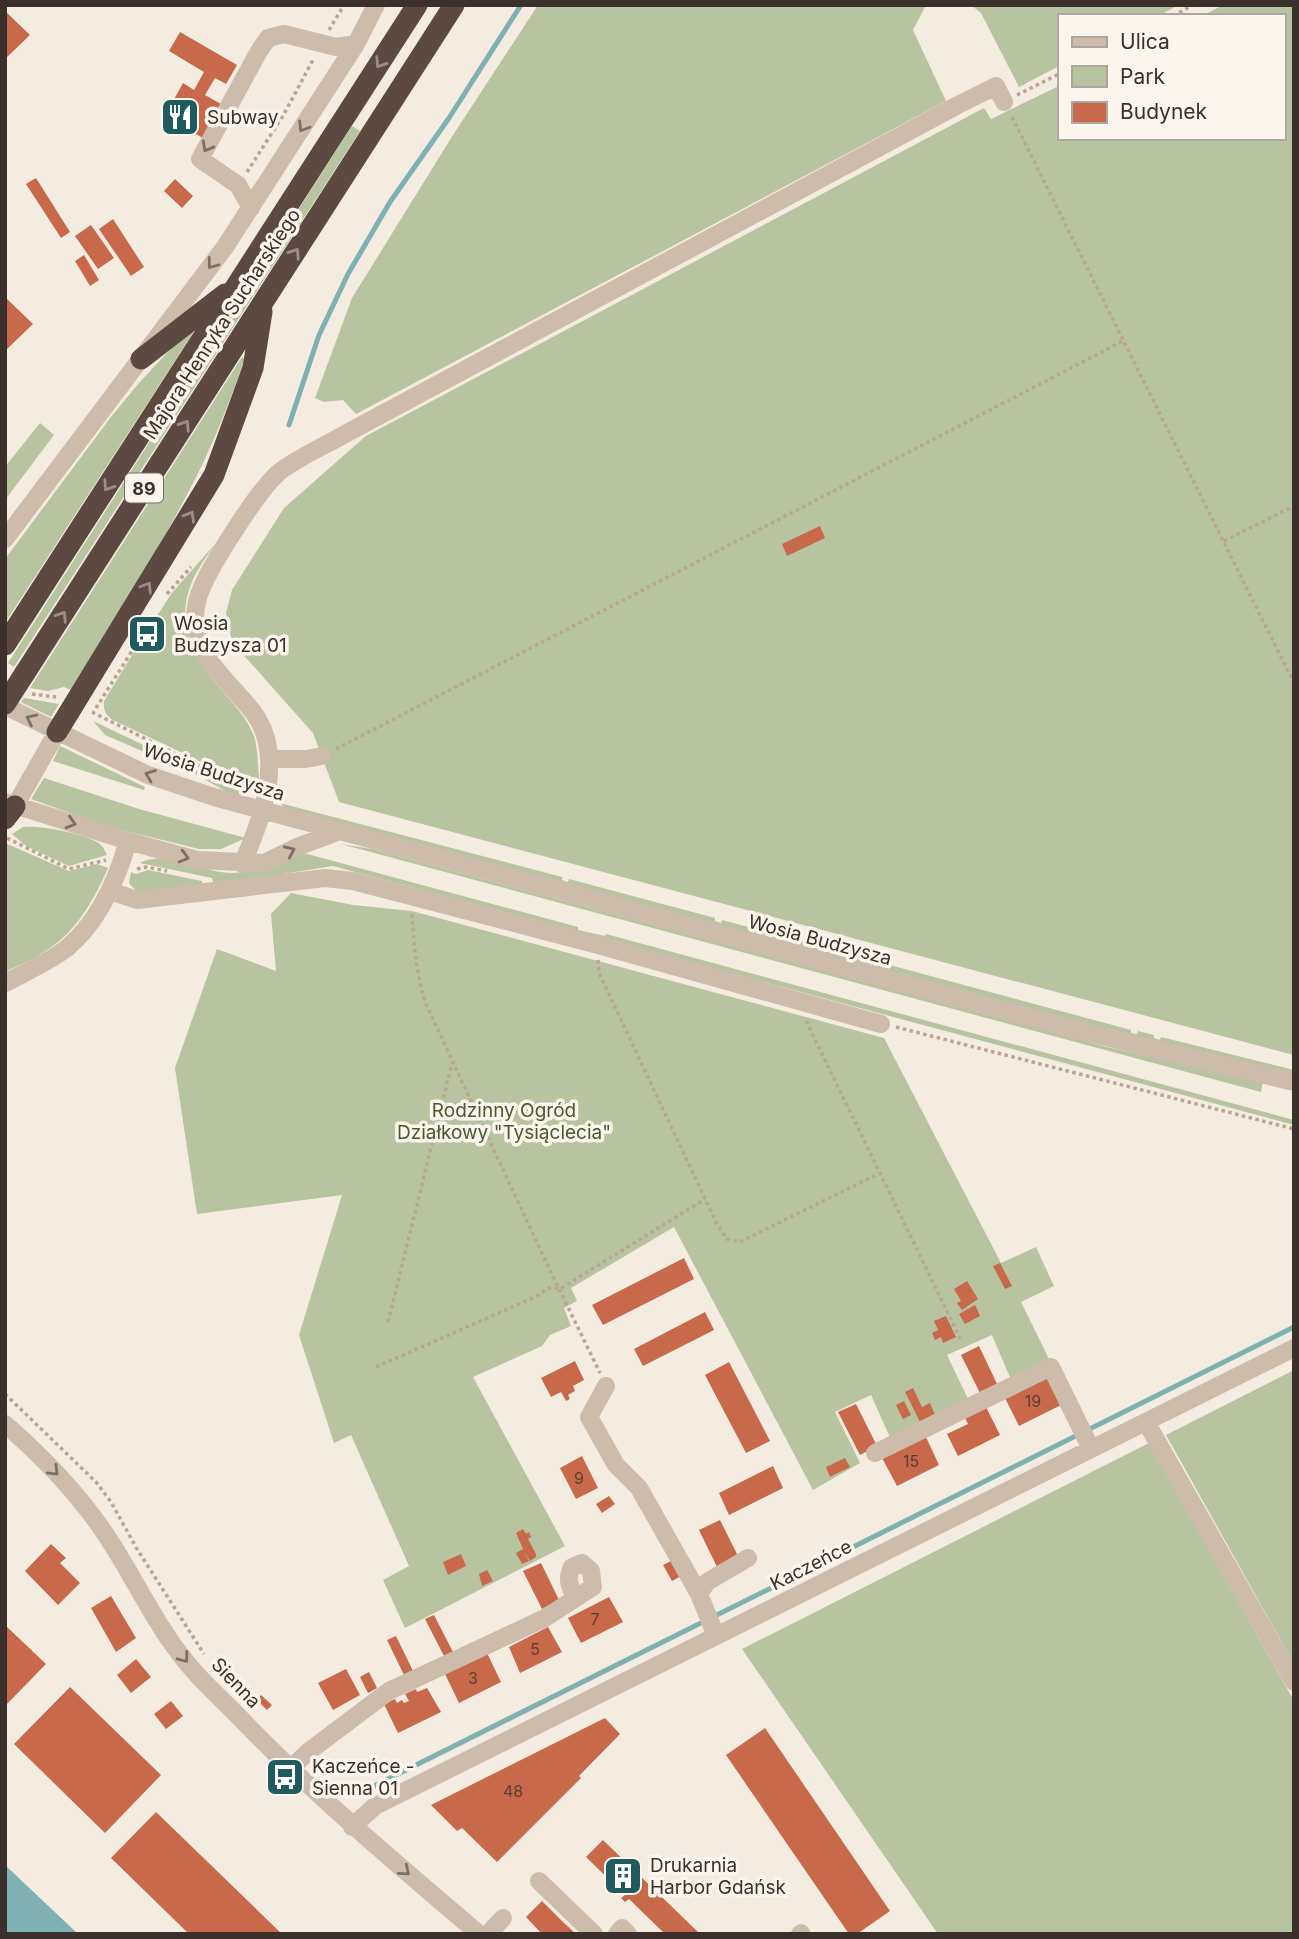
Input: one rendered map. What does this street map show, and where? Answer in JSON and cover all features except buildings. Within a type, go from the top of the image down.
[{"type":"highway","name":"Majora Henryka Sucharskiego","points":[[5,645],[417,5]]},
{"type":"highway","name":"Majora Henryka Sucharskiego","points":[[5,705],[454,5]]},
{"type":"highway","points":[[141,359],[238,284]]},
{"type":"highway","points":[[57,732],[214,475],[253,368],[263,303]]},
{"type":"street","name":"Majora Henryka Sucharskiego","points":[[5,539],[225,247],[356,44],[376,5]]},
{"type":"street","points":[[251,208],[238,185],[200,159],[259,51],[268,38],[284,34],[336,47],[356,44]]},
{"type":"street","points":[[242,864],[255,836],[266,793],[268,747],[254,713],[204,653],[195,618],[197,598],[206,577],[263,488],[279,473],[566,314],[958,105],[996,86],[1004,102]]},
{"type":"street","name":"Wosia Budzysza","points":[[5,705],[148,775],[262,811],[1076,1030],[1294,1082]]},
{"type":"street","points":[[57,732],[8,809],[197,860],[242,864],[264,863],[337,832]]},
{"type":"street","points":[[269,759],[323,756]]},
{"type":"street","points":[[5,983],[68,947],[91,921],[110,891],[128,841]]},
{"type":"street","points":[[110,891],[137,900],[325,878],[353,881],[598,945],[881,1024]]},
{"type":"street","name":"Kaczeńce","points":[[352,1827],[375,1806],[715,1632],[1089,1445],[1146,1422],[1294,1348]]},
{"type":"street","points":[[875,1453],[1051,1367],[1089,1445]]},
{"type":"street","points":[[606,1386],[589,1417],[616,1465],[639,1488],[702,1600],[715,1632]]},
{"type":"street","points":[[1146,1422],[1294,1682]]},
{"type":"street","name":"Sienna","points":[[5,1424],[67,1484],[89,1510],[187,1663],[352,1827],[479,1934]]},
{"type":"street","points":[[702,1600],[706,1582],[748,1558]]},
{"type":"street","points":[[291,1768],[328,1736],[389,1691],[545,1618],[575,1598]]},
{"type":"street","points":[[539,1881],[594,1934]]},
{"type":"street","points":[[488,1934],[503,1918]]},
{"type":"street","points":[[617,1934],[622,1928],[628,1934]]},
{"type":"path","points":[[325,37],[344,5]]},
{"type":"path","points":[[1177,14],[1193,5]]},
{"type":"path","points":[[244,176],[284,114],[316,52]]},
{"type":"path","points":[[1058,75],[1004,102],[1294,683]]},
{"type":"path","points":[[323,756],[1123,341]]},
{"type":"path","points":[[1223,541],[1294,506]]},
{"type":"path","points":[[136,643],[91,712],[214,773],[266,793]]},
{"type":"path","points":[[412,898],[414,956],[426,1004],[606,1386]]},
{"type":"path","points":[[598,945],[599,973],[705,1199],[727,1239],[740,1242],[880,1173]]},
{"type":"path","points":[[807,1002],[806,1022],[961,1340]]},
{"type":"path","points":[[881,1024],[1294,1129]]},
{"type":"path","points":[[388,1322],[453,1060]]},
{"type":"path","points":[[376,1367],[535,1297],[549,1287],[560,1289],[705,1199]]},
{"type":"path","points":[[5,1394],[97,1483],[209,1661]]},
{"type":"green space","points":[[538,5],[926,5],[913,30],[946,101],[356,414],[343,400],[324,402],[315,398],[352,298]]},
{"type":"green space","points":[[971,5],[1179,5],[1162,14],[1058,14],[1058,67],[1019,87],[981,13]]},
{"type":"green space","points":[[1223,5],[1294,5],[1294,1055],[339,802],[313,733],[232,642],[226,613],[232,590],[284,508],[366,436],[984,108],[991,119],[1058,86],[1058,140],[1285,140],[1285,14],[1206,14]]},
{"type":"green space","points":[[352,126],[360,131],[14,667],[8,663]]},
{"type":"green space","points":[[193,325],[193,333],[5,623],[5,559],[111,417]]},
{"type":"green space","points":[[242,357],[245,359],[233,391],[199,471],[148,564],[71,690],[64,687],[48,691],[30,688]]},
{"type":"green space","points":[[40,423],[54,435],[5,500],[5,467]]},
{"type":"green space","points":[[214,545],[190,587],[186,601],[187,628],[196,654],[251,729],[259,779],[212,767],[115,721],[107,715],[104,708],[104,701],[145,634],[150,636],[156,627],[152,624],[171,594]]},
{"type":"green space","points":[[24,698],[59,704],[51,717],[21,702]]},
{"type":"green space","points":[[93,721],[249,794],[243,796],[229,793],[193,773],[105,735]]},
{"type":"green space","points":[[60,746],[145,787],[144,790],[53,761]]},
{"type":"green space","points":[[44,778],[139,809],[246,838],[221,849],[199,849],[89,822],[31,799]]},
{"type":"green space","points":[[280,803],[562,877],[562,880],[568,882],[569,879],[715,918],[715,921],[721,923],[722,920],[1131,1030],[1131,1033],[1137,1034],[1138,1031],[1154,1035],[1154,1038],[1160,1040],[1161,1037],[1294,1070],[1294,1073],[1139,1038],[286,809]]},
{"type":"green space","points":[[23,827],[49,828],[90,839],[99,843],[107,855],[69,866],[26,846],[12,834]]},
{"type":"green space","points":[[5,843],[69,871],[97,864],[108,868],[91,902],[69,932],[45,952],[5,972]]},
{"type":"green space","points":[[341,844],[372,849],[1107,1047],[1263,1082],[1261,1092]]},
{"type":"green space","points":[[300,852],[578,927],[578,930],[605,936],[606,934],[1294,1120],[1294,1125],[333,866],[214,885],[212,878],[140,863],[151,859],[174,860],[220,872],[240,873],[267,866]]},
{"type":"green space","points":[[148,870],[202,881],[203,887],[138,893],[129,883],[131,872],[136,874]]},
{"type":"green space","name":"Rodzinny Ogród Działkowy \"Tysiąclecia\"","points":[[291,893],[353,905],[412,911],[884,1038],[1001,1263],[1036,1247],[1054,1286],[1021,1302],[1051,1363],[1012,1382],[992,1335],[947,1355],[970,1403],[892,1442],[871,1395],[835,1412],[860,1463],[813,1490],[674,1227],[571,1288],[577,1301],[564,1308],[571,1326],[550,1335],[542,1346],[473,1377],[565,1546],[405,1628],[383,1580],[409,1566],[351,1435],[334,1443],[299,1335],[342,1195],[197,1214],[175,1068],[217,949],[276,971],[271,914]]},
{"type":"green space","points":[[1294,1370],[1294,1664],[1166,1435]]},
{"type":"green space","points":[[1149,1443],[1294,1701],[1294,1934],[938,1934],[742,1649]]},
{"type":"water","points":[[5,1865],[78,1934],[5,1934]]},
{"type":"waterway","points":[[289,425],[319,335],[348,274],[390,202],[449,118],[521,5]]},
{"type":"waterway","points":[[366,1790],[1294,1327]]},
{"type":"place","name":"Subway","points":[[180,117]]},
{"type":"place","name":"Wosia Budzysza 01","points":[[147,634]]},
{"type":"place","name":"Kaczeńce - Sienna 01","points":[[285,1777]]},
{"type":"place","name":"Drukarnia Harbor Gdańsk","points":[[623,1876]]}]
